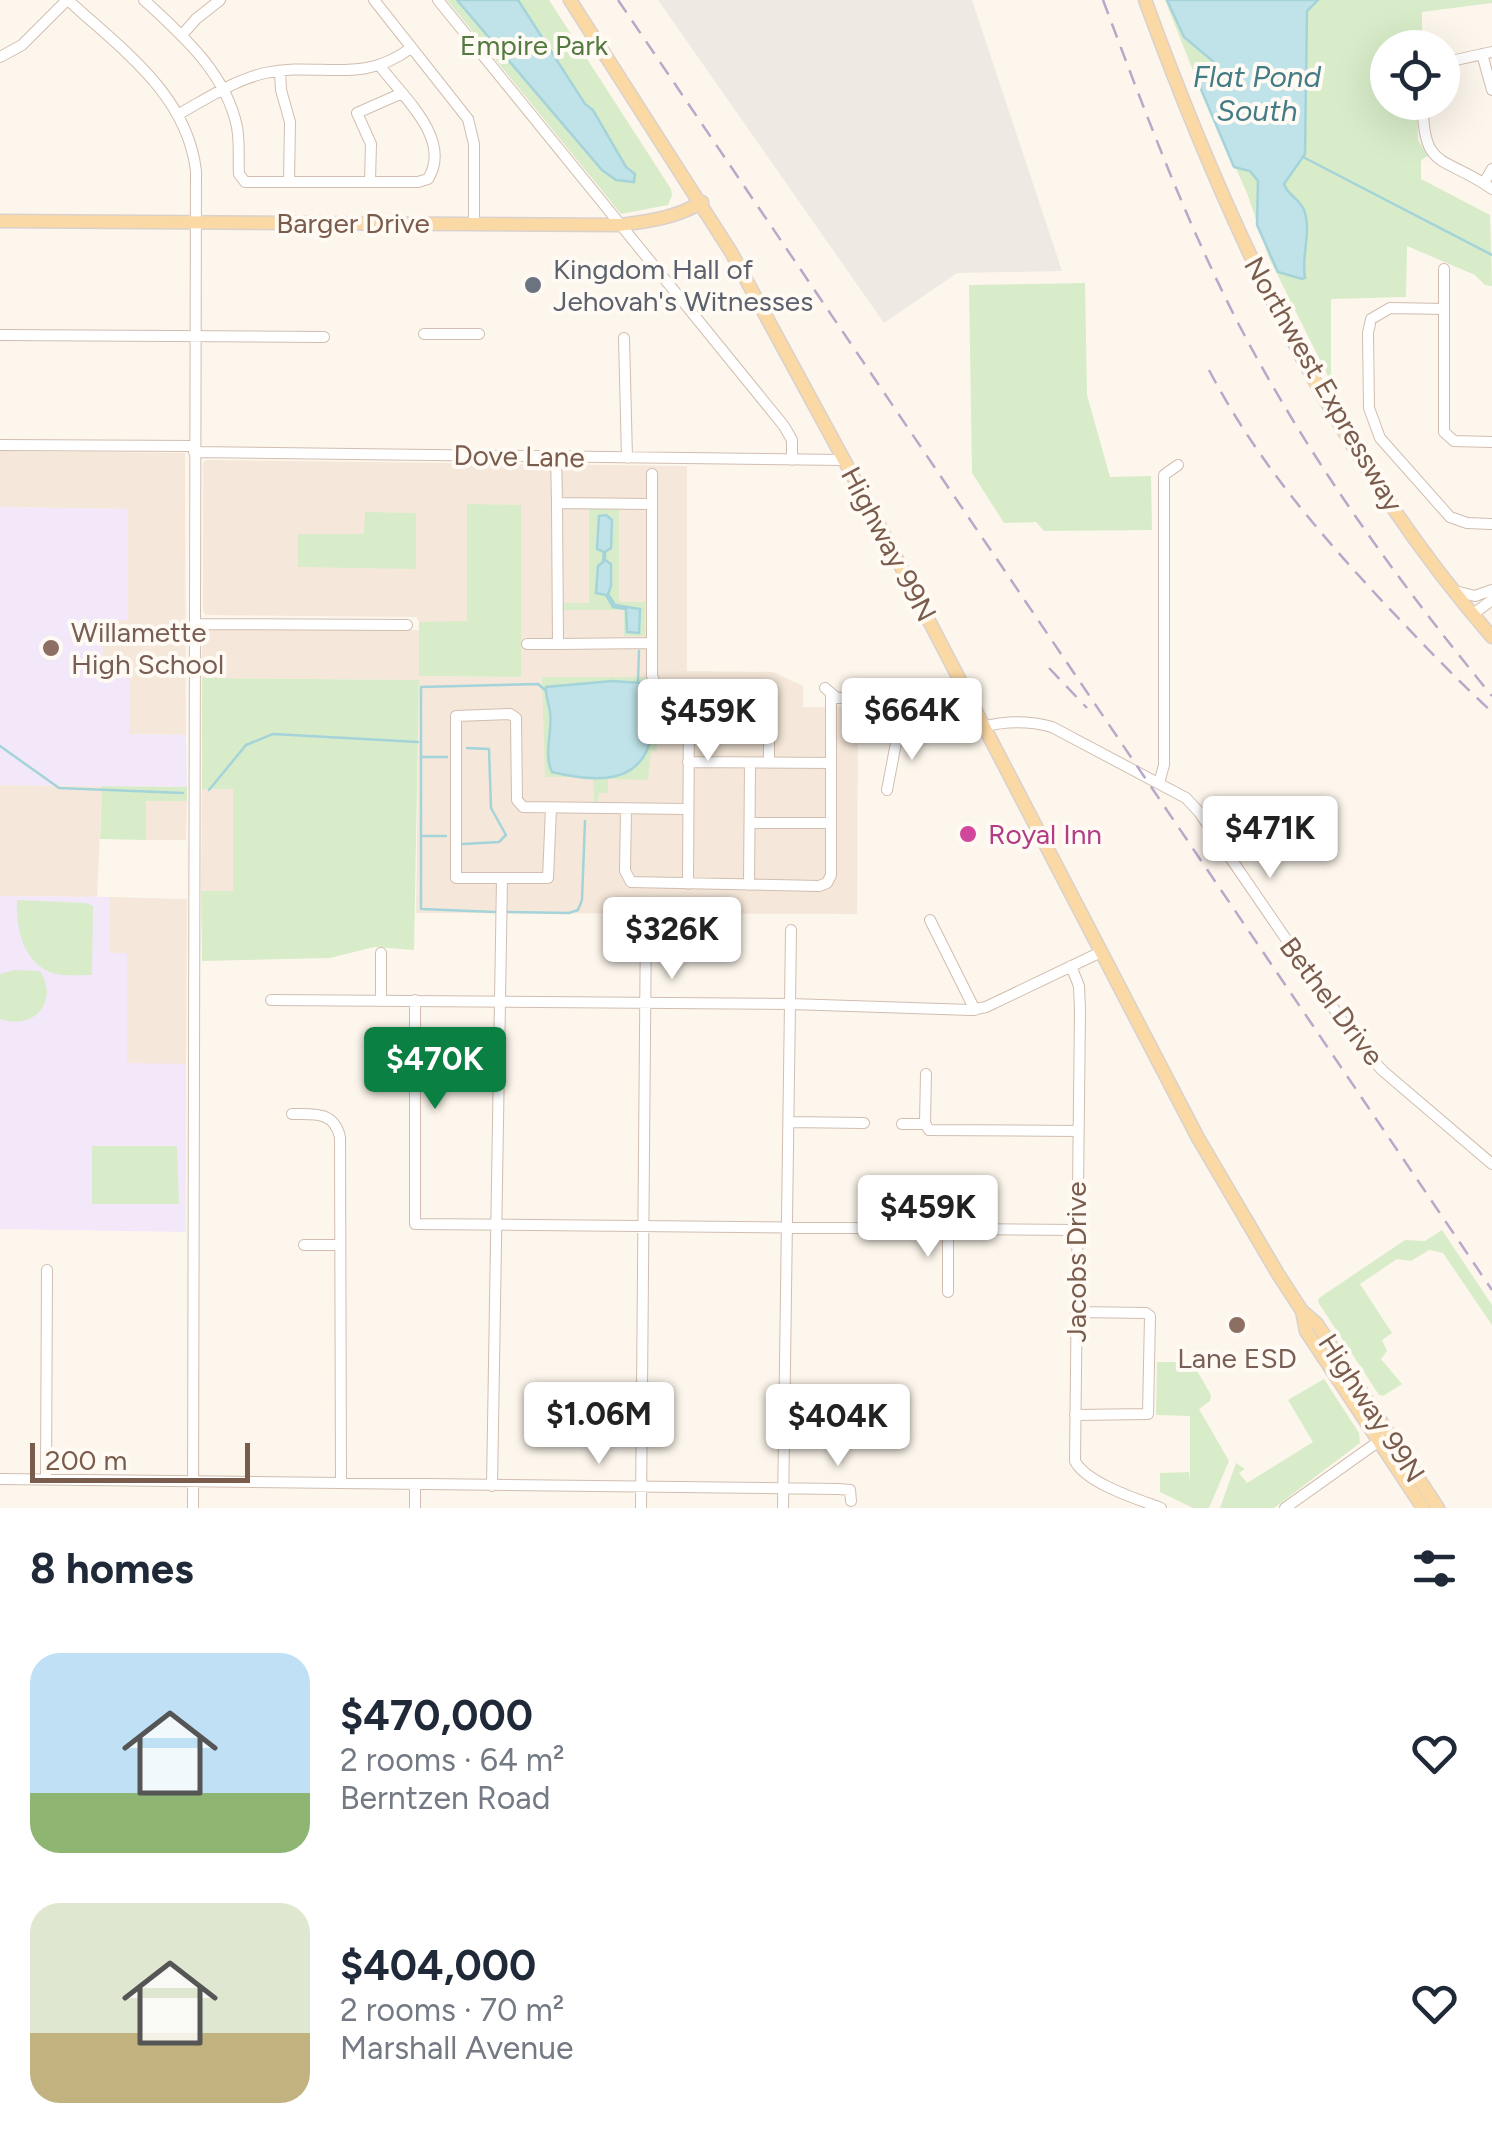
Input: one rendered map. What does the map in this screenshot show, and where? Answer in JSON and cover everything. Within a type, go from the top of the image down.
[{"type":"main road","name":"Highway 99N","points":[[570,0],[702,202],[844,460],[1198,1138],[1302,1311],[1317,1324],[1424,1508]]},
{"type":"main road","name":"Northwest Expressway","points":[[1145,0],[1242,242],[1288,333],[1380,488],[1492,636]]},
{"type":"main road","name":"Barger Drive","points":[[0,220],[620,225],[686,212],[702,202]]},
{"type":"main road","name":"Highway 99N","points":[[1384,1438],[1438,1508]]},
{"type":"street","points":[[0,57],[22,46],[67,0],[155,81],[179,114],[194,156],[193,1508]]},
{"type":"street","points":[[144,0],[182,35],[223,89],[238,131],[241,179],[251,183],[428,179],[432,173],[433,142],[429,129],[380,66]]},
{"type":"street","points":[[182,35],[220,0]]},
{"type":"street","points":[[374,0],[468,119],[474,144],[474,223]]},
{"type":"street","points":[[438,0],[784,426],[792,440],[792,460]]},
{"type":"street","points":[[179,114],[223,89],[261,74],[348,72],[380,66],[410,48]]},
{"type":"street","points":[[1460,59],[1487,53],[1492,90]]},
{"type":"street","points":[[280,72],[290,122],[290,181]]},
{"type":"street","points":[[370,180],[370,144],[357,113],[400,94]]},
{"type":"street","points":[[1423,120],[1424,140],[1431,153],[1488,186],[1492,169]]},
{"type":"street","points":[[1444,269],[1443,426],[1447,436],[1460,442],[1492,442]]},
{"type":"street","points":[[1444,308],[1390,308],[1371,319],[1370,418],[1386,446],[1446,514],[1462,523],[1492,524]]},
{"type":"street","points":[[424,334],[479,334]]},
{"type":"street","points":[[0,335],[324,337]]},
{"type":"street","points":[[624,338],[627,458]]},
{"type":"street","name":"Dove Lane","points":[[0,445],[844,460]]},
{"type":"street","points":[[556,456],[558,644]]},
{"type":"street","points":[[1159,783],[1164,765],[1164,474],[1178,465]]},
{"type":"street","points":[[652,474],[653,682],[688,714]]},
{"type":"street","points":[[557,503],[652,504]]},
{"type":"street","points":[[1455,591],[1474,596],[1492,590]]},
{"type":"street","points":[[1473,614],[1492,600]]},
{"type":"street","points":[[195,624],[408,625]]},
{"type":"street","points":[[527,644],[651,644]]},
{"type":"street","name":"Bethel Drive","points":[[831,763],[828,692],[844,699],[879,698],[908,724],[941,736],[958,736],[984,727],[1037,723],[1052,727],[1186,798],[1358,1044],[1492,1164]]},
{"type":"street","points":[[688,884],[688,714],[692,706],[762,705],[769,714],[769,763]]},
{"type":"street","points":[[550,808],[549,876],[543,880],[455,876],[456,716],[513,715],[517,722],[518,804],[526,808],[550,808],[688,810]]},
{"type":"street","points":[[887,790],[896,743],[908,724]]},
{"type":"street","points":[[626,809],[628,880],[636,884],[827,883],[831,875],[831,763],[688,762]]},
{"type":"street","points":[[750,762],[750,885]]},
{"type":"street","points":[[750,823],[831,824]]},
{"type":"street","points":[[492,1486],[502,879]]},
{"type":"street","points":[[641,1508],[646,916]]},
{"type":"street","points":[[930,920],[975,1010]]},
{"type":"street","points":[[783,1508],[791,930]]},
{"type":"street","points":[[272,1000],[791,1004],[975,1010],[1101,952]]},
{"type":"street","points":[[381,999],[382,953]]},
{"type":"street","name":"Jacobs Drive","points":[[1071,966],[1079,988],[1076,1461],[1081,1471],[1161,1508]]},
{"type":"street","points":[[415,1000],[415,1224],[1076,1230]]},
{"type":"street","points":[[925,1124],[926,1074]]},
{"type":"street","points":[[292,1114],[326,1116],[339,1131],[342,1482]]},
{"type":"street","points":[[789,1122],[864,1122]]},
{"type":"street","points":[[902,1124],[925,1124],[932,1130],[1078,1132]]},
{"type":"street","points":[[948,1229],[948,1292]]},
{"type":"street","points":[[304,1245],[340,1245]]},
{"type":"street","points":[[46,1480],[47,1270]]},
{"type":"street","points":[[1075,1415],[1147,1415],[1150,1331],[1150,1316],[1146,1313],[1076,1312]]},
{"type":"street","points":[[1285,1508],[1384,1438]]},
{"type":"street","points":[[0,1480],[848,1489],[851,1501]]},
{"type":"street","points":[[414,1508],[415,1484]]},
{"type":"shaded area","points":[[658,0],[972,0],[1062,271],[957,273],[884,323]]},
{"type":"shaded area","points":[[0,451],[185,453],[186,735],[129,734],[129,677],[102,676],[103,620],[127,620],[128,509],[0,507]]},
{"type":"shaded area","points":[[206,460],[687,466],[687,671],[773,672],[803,686],[803,707],[858,707],[857,914],[416,913],[419,680],[202,678],[202,634],[208,629],[419,630],[419,676],[520,677],[468,505],[467,622],[419,622],[416,617],[206,615]],"holes":[[[299,534],[364,534],[298,567]]]},
{"type":"shaded area","name":"Willamette High School","points":[[0,507],[128,509],[128,620],[103,620],[102,675],[129,676],[129,734],[186,735],[187,787],[0,785]]},
{"type":"shaded area","points":[[0,785],[102,786],[97,897],[0,896]]},
{"type":"shaded area","points":[[202,789],[233,789],[233,892],[201,891]]},
{"type":"shaded area","points":[[146,801],[187,801],[186,840],[146,840]]},
{"type":"shaded area","points":[[0,896],[110,897],[110,953],[127,953],[127,1063],[186,1064],[186,1232],[0,1229]]},
{"type":"shaded area","points":[[110,897],[187,899],[186,1064],[127,1064],[127,954],[110,953]]},
{"type":"green space","name":"Empire Park","points":[[447,0],[549,0],[671,189],[668,205],[621,214]]},
{"type":"green space","points":[[1165,0],[1492,0],[1422,12],[1422,30],[1370,30],[1370,120],[1417,120],[1418,140],[1428,156],[1421,160],[1421,179],[1490,215],[1492,286],[1407,246],[1406,297],[1331,299],[1331,382],[1269,258],[1247,193]]},
{"type":"green space","points":[[1085,283],[1087,395],[1110,477],[1151,476],[1152,530],[1044,531],[1036,522],[1004,523],[972,473],[969,285]]},
{"type":"green space","points":[[467,504],[521,505],[521,677],[419,676],[419,622],[467,621]]},
{"type":"green space","points":[[589,509],[619,509],[619,602],[645,602],[645,636],[624,636],[624,610],[562,610],[562,603],[589,603]]},
{"type":"green space","points":[[365,512],[416,513],[416,569],[298,567],[298,534],[364,534]]},
{"type":"green space","points":[[542,677],[644,677],[657,700],[679,716],[679,724],[658,724],[657,750],[651,751],[648,780],[608,779],[608,793],[599,793],[598,802],[594,802],[593,777],[545,777]]},
{"type":"green space","points":[[202,678],[419,680],[414,950],[374,947],[330,958],[202,961],[201,891],[233,891],[233,789],[202,789]]},
{"type":"green space","points":[[102,786],[187,787],[187,801],[146,801],[146,840],[100,839]]},
{"type":"green space","points":[[17,900],[93,906],[92,975],[54,974],[33,959],[20,931]]},
{"type":"green space","points":[[40,971],[47,993],[40,1011],[23,1021],[12,1022],[0,1019],[0,974]]},
{"type":"green space","points":[[92,1146],[177,1146],[179,1204],[92,1204]]},
{"type":"green space","points":[[1442,1230],[1492,1305],[1492,1325],[1443,1253],[1429,1250],[1411,1261],[1397,1259],[1360,1284],[1392,1333],[1382,1340],[1387,1351],[1381,1359],[1402,1384],[1379,1395],[1319,1298],[1405,1240],[1425,1241]]},
{"type":"green space","points":[[1157,1362],[1192,1362],[1211,1395],[1210,1401],[1199,1409],[1229,1461],[1209,1508],[1193,1508],[1160,1492],[1160,1473],[1189,1472],[1190,1481],[1190,1416],[1156,1415]]},
{"type":"green space","points":[[1324,1379],[1359,1433],[1360,1443],[1274,1508],[1220,1508],[1236,1463],[1245,1469],[1239,1473],[1247,1483],[1313,1442],[1288,1400]]},
{"type":"water","points":[[457,0],[518,0],[585,104],[593,110],[626,167],[635,174],[634,182],[616,180],[602,170]]},
{"type":"water","name":"Flat Pond South","points":[[1167,0],[1318,0],[1307,11],[1305,154],[1284,184],[1302,206],[1306,218],[1305,278],[1278,272],[1257,225],[1258,181],[1250,171],[1234,167],[1200,87],[1200,75],[1212,70],[1215,63],[1184,37]]},
{"type":"water","points":[[606,515],[612,520],[611,548],[605,552],[605,560],[611,564],[608,594],[615,605],[640,609],[639,633],[627,632],[626,609],[613,607],[606,595],[596,593],[598,566],[603,562],[604,552],[597,549],[599,516]]},
{"type":"water","points":[[612,681],[641,683],[653,702],[655,711],[647,751],[627,772],[614,776],[584,778],[552,772],[546,687]]},
{"type":"waterway","points":[[1303,157],[1492,255]]},
{"type":"waterway","points":[[638,681],[639,651]]},
{"type":"waterway","points":[[495,912],[421,909],[421,687],[538,684],[545,690]]},
{"type":"waterway","points":[[209,790],[246,745],[273,734],[418,742]]},
{"type":"waterway","points":[[0,746],[59,788],[183,793]]},
{"type":"waterway","points":[[463,844],[499,842],[506,835],[491,808],[489,749],[467,748]]},
{"type":"waterway","points":[[422,757],[447,757]]},
{"type":"waterway","points":[[503,912],[578,910],[582,900],[585,821]]},
{"type":"waterway","points":[[422,836],[446,836]]},
{"type":"railway","points":[[618,0],[1492,1290]]},
{"type":"railway","points":[[1103,0],[1182,202],[1264,371],[1355,515],[1492,696]]},
{"type":"railway","points":[[1209,370],[1246,433],[1311,521],[1384,603],[1492,712]]},
{"type":"railway","points":[[1049,668],[1087,708]]},
{"type":"place","name":"Kingdom Hall of Jehovah's Witnesses","points":[[533,285]]},
{"type":"place","name":"Willamette High School","points":[[51,648]]},
{"type":"place","name":"Royal Inn","points":[[968,834]]},
{"type":"place","name":"Lane ESD","points":[[1237,1325]]}]
